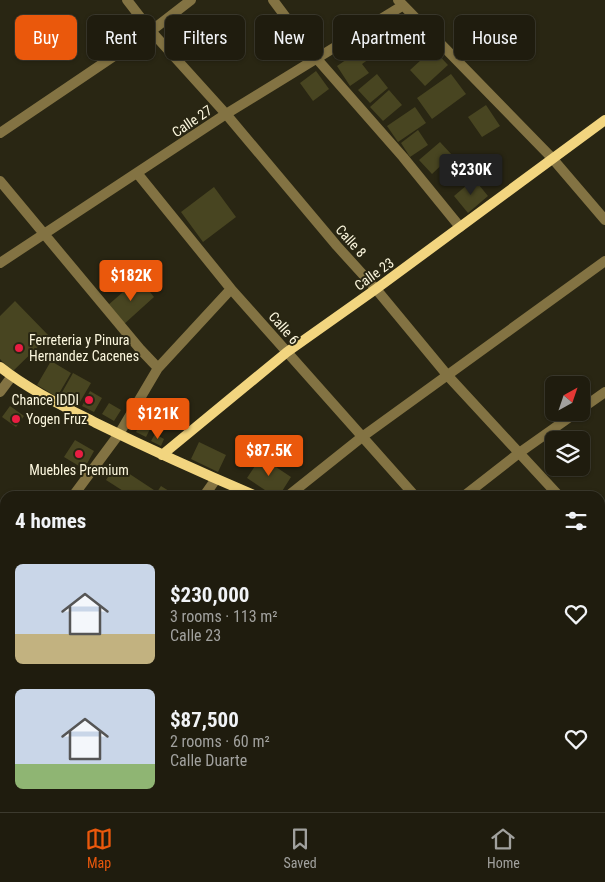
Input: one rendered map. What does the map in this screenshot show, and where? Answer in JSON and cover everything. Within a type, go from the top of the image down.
[{"type":"street","name":"Calle 8","points":[[127,0],[139,15]]},
{"type":"street","points":[[155,28],[191,0]]},
{"type":"street","points":[[273,0],[284,15]]},
{"type":"street","points":[[400,3],[552,158],[605,220]]},
{"type":"street","name":"Calle 27","points":[[323,55],[400,3]]},
{"type":"street","name":"Calle 8","points":[[155,35],[226,114],[448,376],[554,491]]},
{"type":"street","points":[[0,133],[108,60]]},
{"type":"street","name":"Calle 27","points":[[0,264],[226,114],[315,60]]},
{"type":"street","points":[[318,60],[403,157],[460,227]]},
{"type":"street","name":"Calle 23","points":[[162,455],[287,352],[376,289],[605,120]]},
{"type":"street","name":"Calle 6","points":[[136,173],[231,289],[411,491]]},
{"type":"street","points":[[0,181],[158,368]]},
{"type":"street","points":[[294,491],[362,437],[605,261]]},
{"type":"street","points":[[77,491],[119,434],[158,368],[231,289]]},
{"type":"street","points":[[0,367],[54,402],[162,455],[244,491]]},
{"type":"street","points":[[0,392],[12,376]]},
{"type":"street","points":[[590,403],[605,392]]},
{"type":"street","points":[[470,491],[564,421]]},
{"type":"street","points":[[208,491],[216,479]]},
{"type":"building","points":[[346,60],[368,60],[362,64],[369,73],[350,86],[337,66]]},
{"type":"building","points":[[421,60],[443,60],[448,65],[425,86],[410,70]]},
{"type":"building","points":[[316,71],[329,89],[313,101],[300,83]]},
{"type":"building","points":[[377,74],[388,88],[370,103],[358,90]]},
{"type":"building","points":[[451,74],[466,94],[432,119],[417,98]]},
{"type":"building","points":[[389,90],[402,105],[383,121],[370,107]]},
{"type":"building","points":[[486,105],[500,126],[482,137],[468,117]]},
{"type":"building","points":[[415,107],[426,123],[398,142],[387,126]]},
{"type":"building","points":[[418,130],[428,145],[410,157],[401,143]]},
{"type":"building","points":[[440,142],[452,155],[432,174],[419,160]]},
{"type":"building","points":[[474,179],[488,196],[468,213],[454,196]]},
{"type":"building","points":[[214,187],[236,217],[203,242],[181,212]]},
{"type":"building","points":[[139,278],[154,297],[123,325],[107,306]]},
{"type":"building","name":"Ferreteria y Pinura Hernandez Cacenes","points":[[15,301],[49,336],[12,372],[0,359],[0,316]]},
{"type":"building","points":[[51,361],[71,373],[57,397],[37,385]]},
{"type":"building","points":[[73,373],[91,383],[77,407],[60,396]]},
{"type":"building","points":[[90,391],[102,398],[94,412],[82,406]]},
{"type":"building","points":[[109,403],[121,410],[114,421],[102,414]]},
{"type":"building","points":[[10,406],[24,416],[16,427],[2,417]]},
{"type":"building","points":[[140,424],[150,429],[146,437],[136,432]]},
{"type":"building","points":[[155,434],[164,439],[161,446],[151,441]]},
{"type":"building","name":"Muebles Premium","points":[[75,440],[94,451],[84,469],[64,457]]},
{"type":"building","points":[[199,442],[226,455],[218,472],[191,459]]},
{"type":"building","points":[[261,457],[291,477],[282,491],[266,491],[247,478]]},
{"type":"building","points":[[116,465],[155,491],[123,491],[106,480]]},
{"type":"building","points":[[161,486],[169,491],[158,491]]},
{"type":"place","name":"Ferreteria y Pinura Hernandez Cacenes","points":[[19,348]]},
{"type":"place","name":"Chance IDDI","points":[[89,400]]},
{"type":"place","name":"Yogen Fruz","points":[[16,419]]},
{"type":"place","name":"Muebles Premium","points":[[79,454]]}]
